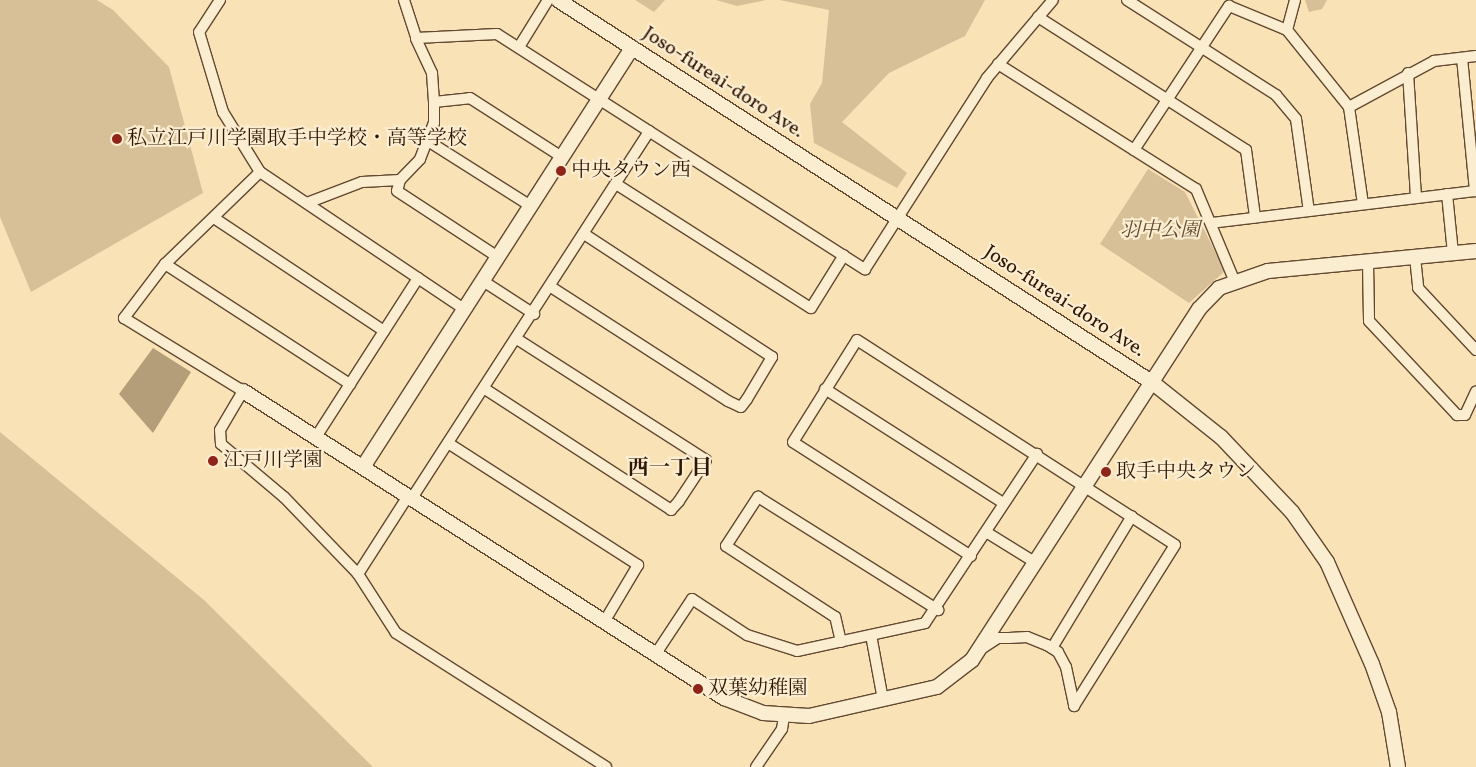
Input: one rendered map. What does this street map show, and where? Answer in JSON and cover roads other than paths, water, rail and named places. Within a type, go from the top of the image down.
[{"type":"street","points":[[220,0],[199,32],[223,112],[260,172],[464,309]]},
{"type":"street","points":[[404,0],[416,38],[432,73],[434,102],[428,141],[400,180],[397,191],[498,257]]},
{"type":"street","points":[[519,47],[548,0]]},
{"type":"street","name":"Joso-fureai-doro Ave.","points":[[558,0],[1153,383],[1197,415],[1259,474],[1327,562],[1372,664],[1389,712],[1398,767]]},
{"type":"street","points":[[416,38],[497,34],[598,101],[865,269],[998,64],[1053,0]]},
{"type":"street","points":[[1127,0],[1276,96],[1296,119],[1309,211]]},
{"type":"street","points":[[1287,30],[1295,0]]},
{"type":"street","points":[[1134,150],[1229,6],[1287,30],[1349,107],[1363,204]]},
{"type":"street","points":[[1038,17],[1246,150],[1255,217]]},
{"type":"street","points":[[363,467],[632,48]]},
{"type":"street","points":[[1349,107],[1408,73],[1434,61],[1476,56]]},
{"type":"street","points":[[1211,222],[1475,191],[1462,58]]},
{"type":"street","points":[[998,64],[1196,189],[1234,280]]},
{"type":"street","points":[[1408,73],[1416,198]]},
{"type":"street","points":[[434,102],[470,98],[562,157]]},
{"type":"street","points":[[358,574],[518,339],[648,131]]},
{"type":"street","points":[[428,141],[531,206]]},
{"type":"street","points":[[260,172],[165,264],[124,318],[244,391],[655,655],[739,705],[784,716],[828,713],[937,687],[981,649],[998,638],[1027,637],[1052,648],[1066,667],[1074,706],[1175,545],[1037,454],[857,340],[793,442],[971,556]]},
{"type":"street","points":[[307,202],[362,182],[400,180]]},
{"type":"street","points":[[616,184],[811,308],[844,255]]},
{"type":"street","points":[[1447,194],[1453,253]]},
{"type":"street","points":[[214,218],[384,330]]},
{"type":"street","points":[[551,287],[728,401],[741,407],[744,403],[772,357],[584,234]]},
{"type":"street","points":[[981,649],[1208,297],[1234,280],[1268,271],[1476,251]]},
{"type":"street","points":[[1415,257],[1418,288],[1476,350]]},
{"type":"street","points":[[1368,262],[1369,321],[1457,416],[1465,415],[1476,392]]},
{"type":"street","points":[[165,264],[350,384]]},
{"type":"street","points":[[316,437],[418,278]]},
{"type":"street","points":[[483,281],[534,314]]},
{"type":"street","points":[[485,389],[671,510],[679,501],[706,460],[518,339]]},
{"type":"street","points":[[825,389],[1003,503]]},
{"type":"street","points":[[244,391],[220,430],[221,444],[284,497],[358,574],[396,632],[606,767]]},
{"type":"street","points":[[448,443],[638,565],[604,622]]},
{"type":"street","points":[[655,655],[692,599],[770,646],[797,651],[925,623],[938,610],[1003,503],[1037,454]]},
{"type":"street","points":[[841,642],[835,617],[726,546],[758,497],[938,610]]},
{"type":"street","points":[[1052,648],[1132,516]]},
{"type":"street","points":[[986,532],[1036,563]]},
{"type":"street","points":[[870,635],[883,700]]},
{"type":"street","points":[[756,767],[782,729],[784,716]]},
{"type":"place","name":"私立江戸川学園取手中学校・高等学校","points":[[117,139]]},
{"type":"place","name":"中央タウン西","points":[[561,171]]},
{"type":"place","name":"江戸川学園","points":[[213,461]]},
{"type":"place","name":"取手中央タウン","points":[[1106,472]]},
{"type":"place","name":"双葉幼稚園","points":[[698,689]]},
{"type":"district","name":"西一丁目","points":[[670,469]]},
{"type":"park label","name":"羽中公園","points":[[1160,231]]}]
